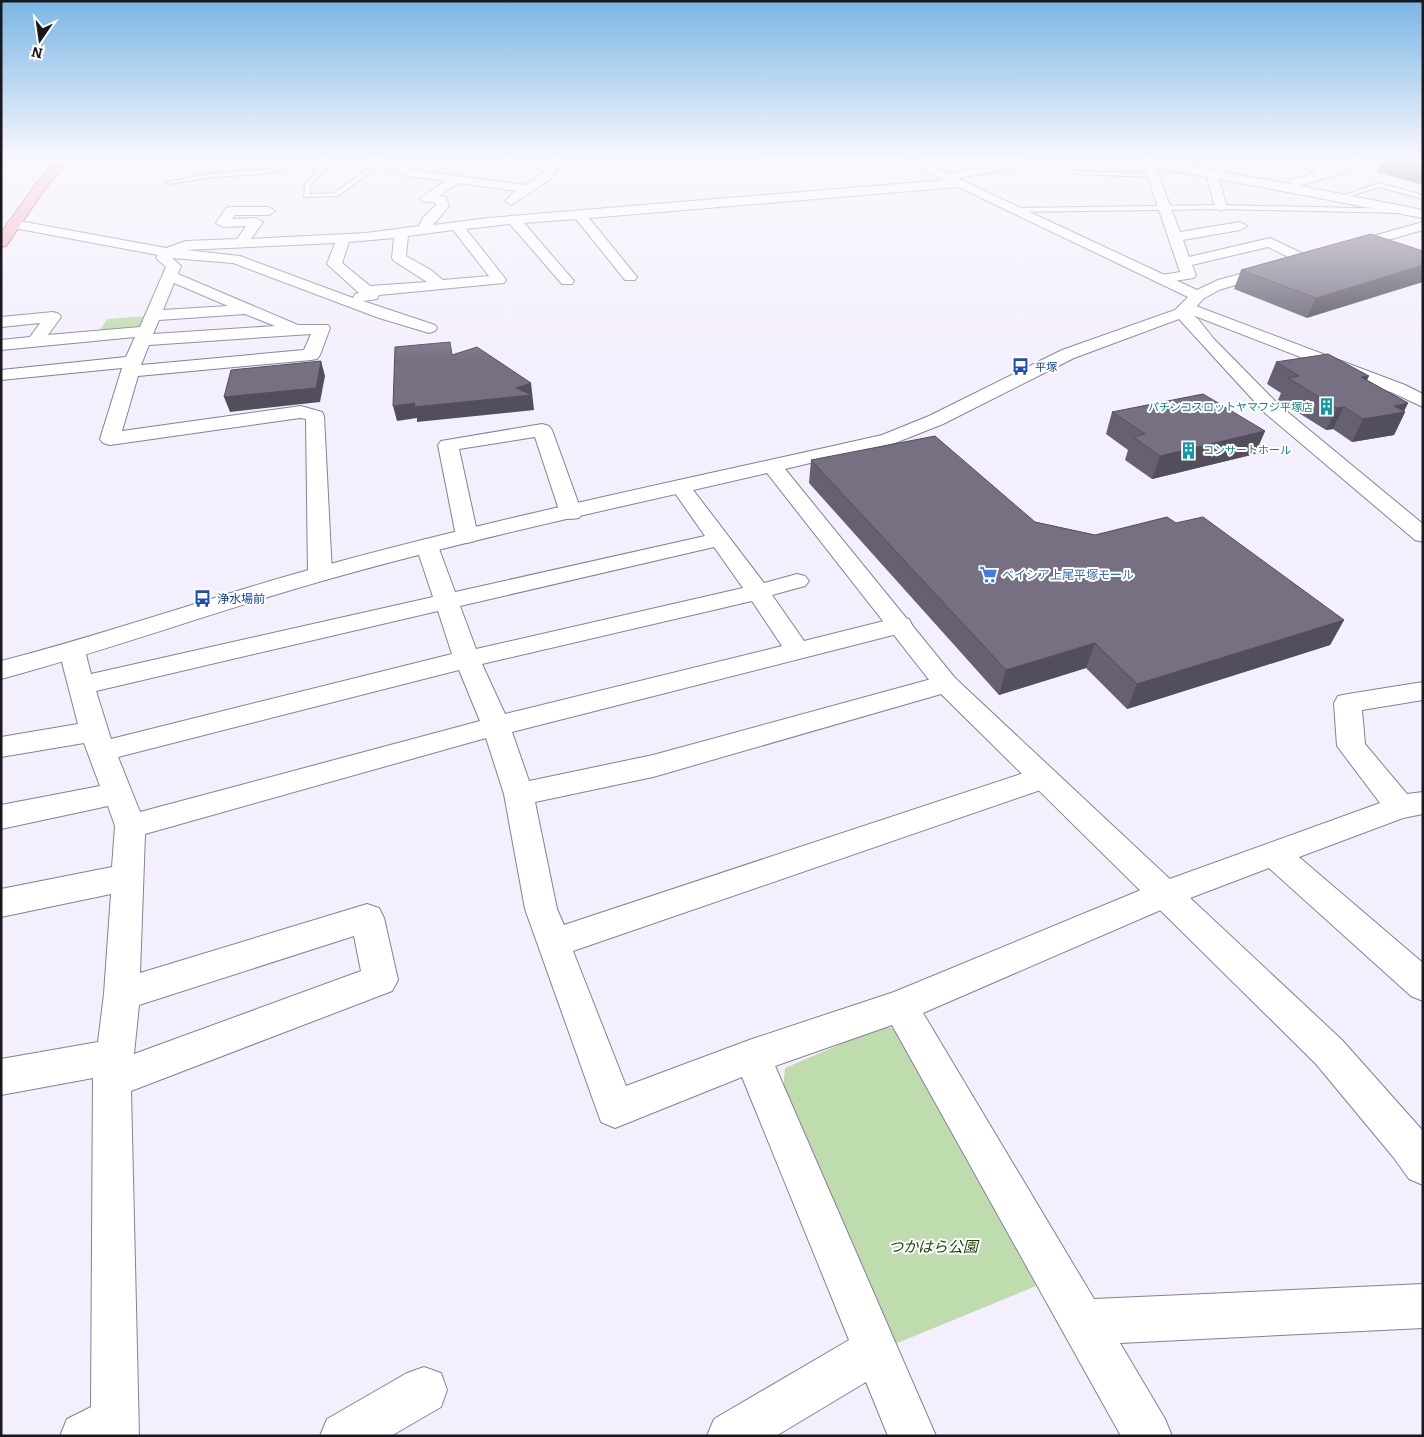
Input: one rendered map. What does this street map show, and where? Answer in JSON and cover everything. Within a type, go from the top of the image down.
[{"type":"main road","points":[[1,243],[12,227]]},
{"type":"street","points":[[30,227],[168,253],[235,259],[429,328]]},
{"type":"street","points":[[241,243],[252,227]]},
{"type":"street","points":[[320,574],[315,416],[301,412],[110,439],[132,367],[174,266],[164,258],[168,253],[186,245],[344,238],[448,227]]},
{"type":"street","points":[[368,291],[498,280],[458,227]]},
{"type":"street","points":[[520,227],[567,282]]},
{"type":"street","points":[[590,227],[630,277]]},
{"type":"street","points":[[1050,227],[1161,279],[1189,306],[1399,389],[1423,402]]},
{"type":"street","points":[[1161,279],[1189,275],[1172,227]]},
{"type":"street","points":[[1176,237],[1234,227]]},
{"type":"street","points":[[1,670],[72,651],[320,574],[467,536],[856,447],[913,431],[1068,354],[1189,306],[1214,287],[1419,227]]},
{"type":"street","points":[[401,233],[399,258],[426,273],[440,285]]},
{"type":"street","points":[[341,298],[372,296],[334,264],[344,238]]},
{"type":"street","points":[[1184,262],[1270,242],[1305,260]]},
{"type":"street","points":[[169,276],[296,330]]},
{"type":"street","points":[[1189,306],[1192,322],[1208,343],[1272,410],[1423,535]]},
{"type":"street","points":[[1,345],[147,329],[248,309]]},
{"type":"street","points":[[1,322],[53,317],[35,342]]},
{"type":"street","points":[[1,375],[311,355],[322,328],[296,330],[147,329]]},
{"type":"street","points":[[467,536],[448,445],[542,430],[571,513]]},
{"type":"street","points":[[772,466],[946,684],[1329,1052],[1418,1149]]},
{"type":"street","points":[[680,486],[720,539],[798,650]]},
{"type":"street","points":[[83,685],[720,539]]},
{"type":"street","points":[[427,546],[467,659],[496,726],[519,794],[541,909],[615,1109],[752,1056],[900,1006],[1165,894],[1412,805],[1351,746],[1348,704],[1423,691]]},
{"type":"street","points":[[1,747],[98,741],[467,659],[758,592],[797,581]]},
{"type":"street","points":[[1,817],[124,810],[496,726],[900,625]]},
{"type":"street","points":[[72,651],[98,741],[124,810],[128,877],[122,994],[113,1069],[104,1431]]},
{"type":"street","points":[[519,794],[653,766],[946,684]]},
{"type":"street","points":[[553,943],[1042,778]]},
{"type":"street","points":[[1274,854],[1423,985]]},
{"type":"street","points":[[1,903],[128,877]]},
{"type":"street","points":[[1,1077],[113,1069],[380,980],[367,918],[122,994]]},
{"type":"street","points":[[900,1006],[1084,1322],[1148,1436]]},
{"type":"street","points":[[752,1056],[912,1436]]},
{"type":"street","points":[[1084,1322],[1423,1306]]},
{"type":"street","points":[[731,1436],[875,1350]]},
{"type":"street","points":[[344,1436],[424,1390]]},
{"type":"green space","points":[[146,316],[141,328],[98,333],[107,319]]},
{"type":"green space","name":"つかはら公園","points":[[883,1026],[902,1031],[1036,1286],[895,1344],[783,1091],[785,1068]]},
{"type":"building","points":[[1371,234],[1423,251],[1423,265],[1316,298],[1241,270]]},
{"type":"building","points":[[450,342],[452,355],[477,347],[531,383],[516,388],[532,395],[414,407],[415,403],[393,406],[395,347]]},
{"type":"building","points":[[1328,354],[1369,376],[1361,377],[1408,403],[1394,406],[1405,412],[1363,419],[1344,407],[1337,408],[1288,378],[1299,376],[1276,362]]},
{"type":"building","points":[[321,361],[316,388],[224,397],[231,370]]},
{"type":"building","points":[[1203,394],[1265,431],[1160,456],[1133,437],[1145,434],[1112,412]]},
{"type":"building","points":[[935,436],[1035,522],[1095,535],[1167,517],[1176,523],[1203,517],[1344,620],[1137,684],[1095,643],[1006,670],[811,460]]},
{"type":"place","name":"平塚","points":[[1021,367]]},
{"type":"place","name":"パチンコスロットヤマフジ平塚店","points":[[1327,407]]},
{"type":"place","name":"コンサートホール","points":[[1189,450]]},
{"type":"place","name":"ベイシア上尾平塚モール","points":[[988,575]]},
{"type":"place","name":"浄水場前","points":[[203,599]]}]
